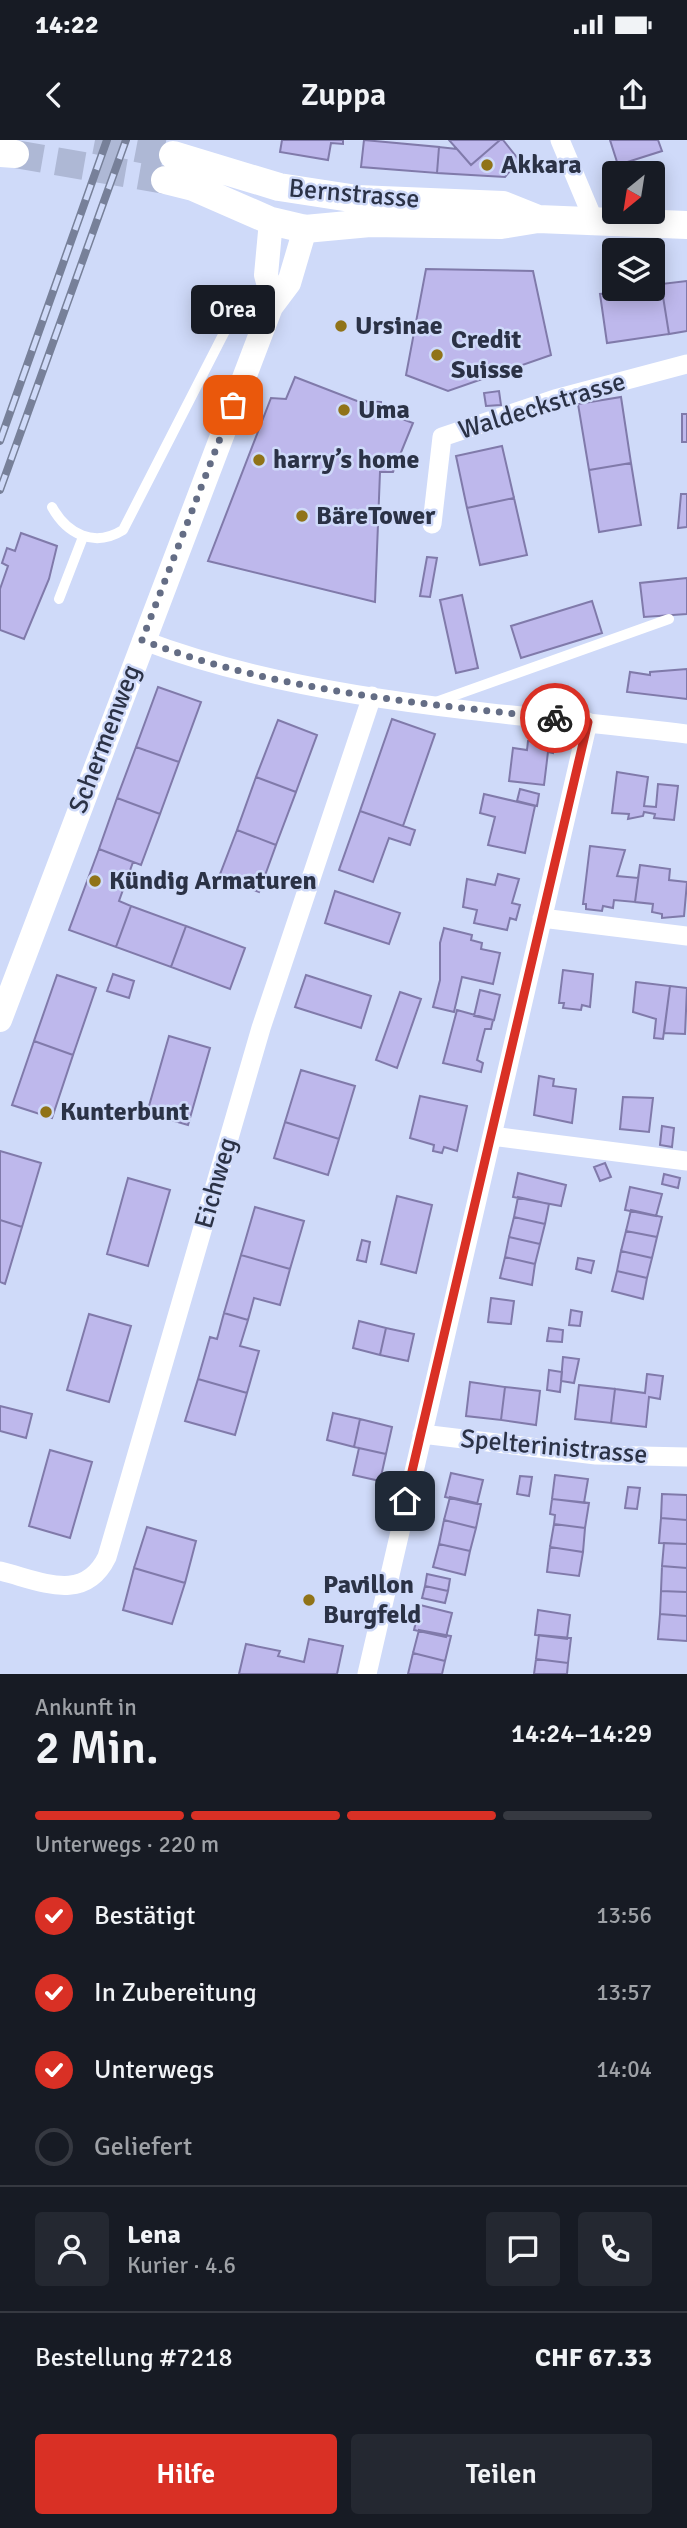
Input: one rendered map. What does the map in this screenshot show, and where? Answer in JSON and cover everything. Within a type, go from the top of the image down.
[{"type":"main road","name":"Bernstrasse","points":[[538,219],[503,205],[371,200],[169,168],[193,187],[271,221],[313,228],[370,223],[501,226],[538,219],[687,225]]},
{"type":"main road","points":[[271,221],[279,187]]},
{"type":"main road","name":"Schermenweg","points":[[313,228],[315,193]]},
{"type":"street","points":[[560,140],[594,221]]},
{"type":"street","points":[[271,221],[265,275],[273,301]]},
{"type":"street","name":"Schermenweg","points":[[0,1020],[13,972],[273,301],[289,283],[313,228]]},
{"type":"street","name":"Waldeckstrasse","points":[[432,524],[442,437],[555,400],[687,364]]},
{"type":"street","points":[[142,640],[230,668],[372,696],[687,734]]},
{"type":"street","name":"Eichweg","points":[[0,1571],[72,1587],[87,1583],[99,1573],[107,1557],[261,1028],[372,696]]},
{"type":"street","points":[[366,1674],[588,722]]},
{"type":"street","points":[[542,918],[687,936]]},
{"type":"street","points":[[492,1136],[687,1161]]},
{"type":"street","name":"Spelterinistrasse","points":[[422,1434],[596,1455],[687,1457]]},
{"type":"lane","points":[[51,507],[62,524],[83,537],[105,538],[123,530],[225,331],[251,306],[273,301]]},
{"type":"lane","points":[[59,599],[83,537]]},
{"type":"lane","points":[[432,704],[669,619]]},
{"type":"building","points":[[282,140],[343,140],[343,144],[331,143],[328,160],[280,152]]},
{"type":"building","points":[[364,140],[439,147],[437,173],[361,167]]},
{"type":"building","points":[[449,140],[500,140],[471,165]]},
{"type":"building","points":[[503,140],[519,160],[505,177],[437,173],[439,147],[457,149],[471,165]]},
{"type":"building","points":[[610,140],[658,140],[662,151],[631,161],[617,161]]},
{"type":"building","points":[[426,269],[533,271],[551,355],[448,391],[406,375]]},
{"type":"building","points":[[687,281],[687,331],[669,334],[664,301],[665,284]]},
{"type":"building","points":[[600,294],[602,301],[664,301],[669,334],[607,343]]},
{"type":"building","name":"BäreTower","points":[[295,377],[357,401],[381,402],[381,411],[413,423],[393,472],[380,472],[375,602],[208,561],[271,398],[286,399]]},
{"type":"building","points":[[499,391],[501,405],[486,406],[484,393]]},
{"type":"building","points":[[621,397],[631,463],[589,470],[578,404]]},
{"type":"building","points":[[682,414],[687,414],[687,442],[682,442]]},
{"type":"building","points":[[502,446],[514,498],[467,508],[456,456]]},
{"type":"building","points":[[631,463],[641,525],[599,532],[589,470]]},
{"type":"building","points":[[681,494],[687,494],[687,527],[678,528]]},
{"type":"building","points":[[514,498],[527,555],[480,565],[467,508]]},
{"type":"building","points":[[21,533],[57,546],[49,579],[24,639],[0,630],[0,589],[8,566],[2,563],[7,548],[15,551]]},
{"type":"building","points":[[427,557],[437,558],[430,597],[420,596]]},
{"type":"building","points":[[687,578],[687,614],[644,617],[640,583]]},
{"type":"building","points":[[462,595],[478,668],[456,673],[440,600]]},
{"type":"building","points":[[592,601],[602,633],[521,658],[511,626]]},
{"type":"building","points":[[687,669],[687,699],[627,692],[630,672],[650,675],[650,672]]},
{"type":"building","points":[[158,687],[201,702],[179,762],[136,747]]},
{"type":"building","points":[[392,719],[435,734],[403,826],[360,811]]},
{"type":"building","points":[[278,720],[317,735],[296,792],[256,777]]},
{"type":"building","points":[[528,741],[554,744],[553,753],[548,752],[544,785],[509,781],[513,748],[527,750]]},
{"type":"building","points":[[136,747],[179,762],[160,814],[117,798]]},
{"type":"building","points":[[617,772],[648,777],[644,806],[656,807],[658,784],[678,786],[674,820],[654,818],[655,814],[644,812],[643,816],[628,819],[629,814],[612,813]]},
{"type":"building","points":[[256,777],[296,792],[276,845],[237,830]]},
{"type":"building","points":[[520,789],[539,794],[537,806],[517,801]]},
{"type":"building","points":[[484,794],[535,806],[525,853],[488,845],[495,817],[480,813]]},
{"type":"building","points":[[117,798],[160,814],[141,865],[99,849]]},
{"type":"building","points":[[360,811],[415,830],[410,845],[389,838],[373,882],[339,870]]},
{"type":"building","points":[[237,830],[276,845],[259,892],[219,877]]},
{"type":"building","points":[[590,846],[625,850],[617,876],[638,878],[640,865],[635,902],[614,900],[613,908],[603,906],[602,911],[586,909],[586,904],[583,904]]},
{"type":"building","points":[[99,849],[133,862],[119,901],[131,906],[116,947],[69,930]]},
{"type":"building","points":[[640,865],[670,869],[669,880],[687,882],[684,916],[662,918],[662,914],[652,912],[653,904],[635,902]]},
{"type":"building","points":[[498,874],[519,879],[512,903],[520,905],[516,920],[510,918],[507,930],[474,923],[477,910],[463,907],[467,879],[495,885]]},
{"type":"building","points":[[335,891],[400,913],[389,944],[325,923]]},
{"type":"building","points":[[131,906],[186,926],[171,967],[116,947]]},
{"type":"building","points":[[186,926],[245,948],[230,989],[171,967]]},
{"type":"building","points":[[444,928],[472,935],[471,940],[482,943],[481,949],[500,953],[493,984],[462,977],[454,1012],[433,1007],[440,980],[440,943]]},
{"type":"building","points":[[563,970],[593,974],[590,1007],[582,1005],[581,1010],[563,1008],[564,1003],[559,1003]]},
{"type":"building","points":[[113,974],[134,981],[129,998],[107,991]]},
{"type":"building","points":[[57,975],[96,988],[73,1055],[34,1041]]},
{"type":"building","points":[[306,975],[371,996],[361,1028],[295,1007]]},
{"type":"building","points":[[636,982],[670,986],[663,1039],[654,1038],[656,1019],[633,1012]]},
{"type":"building","points":[[670,986],[687,988],[685,1034],[664,1033]]},
{"type":"building","points":[[480,990],[500,995],[494,1020],[474,1016]]},
{"type":"building","points":[[400,992],[421,999],[397,1068],[376,1060]]},
{"type":"building","points":[[457,1010],[493,1020],[491,1029],[485,1029],[477,1060],[483,1063],[481,1072],[443,1063]]},
{"type":"building","points":[[169,1036],[210,1048],[188,1125],[147,1113]]},
{"type":"building","points":[[34,1041],[73,1055],[52,1118],[12,1105]]},
{"type":"building","points":[[301,1070],[355,1086],[339,1139],[285,1122]]},
{"type":"building","points":[[539,1076],[554,1079],[553,1086],[576,1089],[572,1123],[534,1115]]},
{"type":"building","points":[[420,1096],[467,1106],[457,1151],[444,1147],[442,1153],[433,1151],[434,1145],[410,1138]]},
{"type":"building","points":[[623,1097],[653,1098],[649,1132],[620,1129]]},
{"type":"building","points":[[285,1122],[339,1139],[328,1175],[274,1158]]},
{"type":"building","points":[[662,1126],[674,1128],[672,1147],[660,1145]]},
{"type":"building","points":[[0,1151],[41,1163],[22,1227],[0,1220]]},
{"type":"building","points":[[605,1163],[611,1177],[600,1181],[594,1167]]},
{"type":"building","points":[[518,1173],[566,1185],[561,1206],[513,1197]]},
{"type":"building","points":[[664,1174],[680,1178],[678,1188],[662,1184]]},
{"type":"building","points":[[128,1178],[170,1190],[148,1266],[107,1254]]},
{"type":"building","points":[[630,1187],[662,1194],[656,1216],[625,1210]]},
{"type":"building","points":[[397,1196],[432,1205],[416,1273],[381,1264]]},
{"type":"building","points":[[518,1197],[549,1204],[545,1224],[514,1217]]},
{"type":"building","points":[[255,1207],[304,1221],[290,1269],[241,1255]]},
{"type":"building","points":[[631,1210],[662,1217],[657,1237],[626,1231]]},
{"type":"building","points":[[514,1217],[545,1224],[540,1244],[509,1237]]},
{"type":"building","points":[[0,1220],[22,1227],[5,1284],[0,1282]]},
{"type":"building","points":[[626,1231],[657,1237],[652,1258],[621,1251]]},
{"type":"building","points":[[509,1237],[540,1244],[535,1264],[505,1257]]},
{"type":"building","points":[[362,1240],[370,1242],[366,1262],[357,1260]]},
{"type":"building","points":[[621,1251],[652,1258],[647,1278],[617,1271]]},
{"type":"building","points":[[241,1255],[290,1269],[280,1305],[254,1298],[248,1320],[224,1313]]},
{"type":"building","points":[[505,1257],[535,1264],[532,1285],[500,1278]]},
{"type":"building","points":[[578,1258],[594,1261],[591,1273],[576,1269]]},
{"type":"building","points":[[617,1271],[647,1278],[643,1299],[612,1291]]},
{"type":"building","points":[[491,1298],[514,1301],[511,1324],[488,1322]]},
{"type":"building","points":[[571,1310],[582,1312],[580,1326],[569,1325]]},
{"type":"building","points":[[224,1313],[248,1320],[240,1346],[259,1351],[247,1393],[198,1379],[210,1337],[217,1339]]},
{"type":"building","points":[[89,1314],[131,1326],[109,1402],[67,1390]]},
{"type":"building","points":[[359,1321],[386,1328],[380,1355],[353,1348]]},
{"type":"building","points":[[386,1328],[414,1334],[408,1361],[380,1355]]},
{"type":"building","points":[[549,1328],[563,1330],[562,1342],[547,1341]]},
{"type":"building","points":[[563,1357],[579,1359],[574,1383],[561,1381]]},
{"type":"building","points":[[549,1370],[562,1372],[560,1392],[547,1390]]},
{"type":"building","points":[[647,1374],[663,1376],[660,1399],[649,1397],[646,1427],[611,1423],[615,1389],[645,1393]]},
{"type":"building","points":[[198,1379],[247,1393],[235,1435],[185,1421]]},
{"type":"building","points":[[470,1382],[505,1387],[501,1420],[466,1416]]},
{"type":"building","points":[[579,1385],[615,1389],[611,1423],[575,1419]]},
{"type":"building","points":[[505,1387],[540,1391],[536,1425],[501,1420]]},
{"type":"building","points":[[0,1406],[32,1414],[26,1438],[0,1431]]},
{"type":"building","points":[[333,1413],[360,1419],[354,1447],[327,1440]]},
{"type":"building","points":[[360,1419],[392,1427],[386,1454],[354,1447]]},
{"type":"building","points":[[359,1448],[386,1454],[380,1481],[353,1475]]},
{"type":"building","points":[[50,1450],[92,1462],[70,1538],[29,1526]]},
{"type":"building","points":[[451,1473],[483,1480],[477,1504],[445,1497]]},
{"type":"building","points":[[555,1475],[588,1479],[584,1503],[552,1499]]},
{"type":"building","points":[[520,1476],[532,1477],[529,1496],[517,1494]]},
{"type":"building","points":[[628,1487],[640,1488],[637,1509],[625,1508]]},
{"type":"building","points":[[662,1494],[687,1495],[687,1520],[661,1518]]},
{"type":"building","points":[[450,1497],[481,1504],[476,1528],[444,1520]]},
{"type":"building","points":[[552,1499],[589,1503],[585,1528],[554,1524],[555,1515],[550,1514]]},
{"type":"building","points":[[661,1518],[687,1520],[687,1544],[659,1543]]},
{"type":"building","points":[[444,1520],[476,1528],[470,1551],[439,1544]]},
{"type":"building","points":[[554,1524],[585,1528],[583,1552],[550,1547]]},
{"type":"building","points":[[147,1527],[196,1541],[185,1583],[134,1568]]},
{"type":"building","points":[[664,1543],[687,1544],[687,1568],[662,1566]]},
{"type":"building","points":[[439,1544],[470,1551],[465,1575],[433,1567]]},
{"type":"building","points":[[550,1547],[583,1552],[579,1576],[547,1572]]},
{"type":"building","points":[[662,1566],[687,1568],[687,1592],[661,1591]]},
{"type":"building","points":[[134,1568],[185,1583],[172,1624],[123,1610]]},
{"type":"building","points":[[427,1574],[450,1579],[448,1591],[425,1586]]},
{"type":"building","points":[[425,1586],[448,1591],[445,1603],[422,1598]]},
{"type":"building","points":[[661,1591],[687,1592],[687,1616],[660,1614]]},
{"type":"building","points":[[420,1605],[452,1613],[446,1637],[414,1630]]},
{"type":"building","points":[[538,1610],[570,1615],[567,1639],[535,1635]]},
{"type":"building","points":[[660,1614],[687,1616],[687,1641],[658,1639]]},
{"type":"building","points":[[419,1630],[451,1636],[445,1661],[413,1653]]},
{"type":"building","points":[[539,1635],[571,1638],[568,1663],[536,1659]]},
{"type":"building","points":[[309,1639],[343,1646],[337,1674],[239,1674],[246,1644],[280,1651],[278,1656],[304,1662]]},
{"type":"building","points":[[413,1653],[445,1661],[442,1674],[408,1674]]},
{"type":"building","points":[[536,1659],[568,1663],[567,1674],[534,1674]]},
{"type":"tunnel","points":[[95,140],[173,155]]},
{"type":"tunnel","points":[[15,154],[165,180]]},
{"type":"railway","points":[[0,441],[107,140]]},
{"type":"railway","points":[[0,490],[126,140]]},
{"type":"way so far","points":[[233,405],[142,640],[230,668],[272,678],[372,696],[555,718]]},
{"type":"place","name":"Akkara","points":[[487,165]]},
{"type":"place","name":"Ursinae","points":[[341,326]]},
{"type":"place","name":"Credit Suisse","points":[[437,355]]},
{"type":"place","name":"Orea","points":[[233,405]]},
{"type":"place","name":"Uma","points":[[344,410]]},
{"type":"place","name":"harry’s home","points":[[259,460]]},
{"type":"place","name":"BäreTower","points":[[302,516]]},
{"type":"place","name":"Kündig Armaturen","points":[[95,881]]},
{"type":"place","name":"Kunterbunt","points":[[46,1112]]},
{"type":"place","name":"Pavillon Burgfeld","points":[[309,1600]]},
{"type":"route","points":[[405,1501],[588,722],[555,718]]}]
